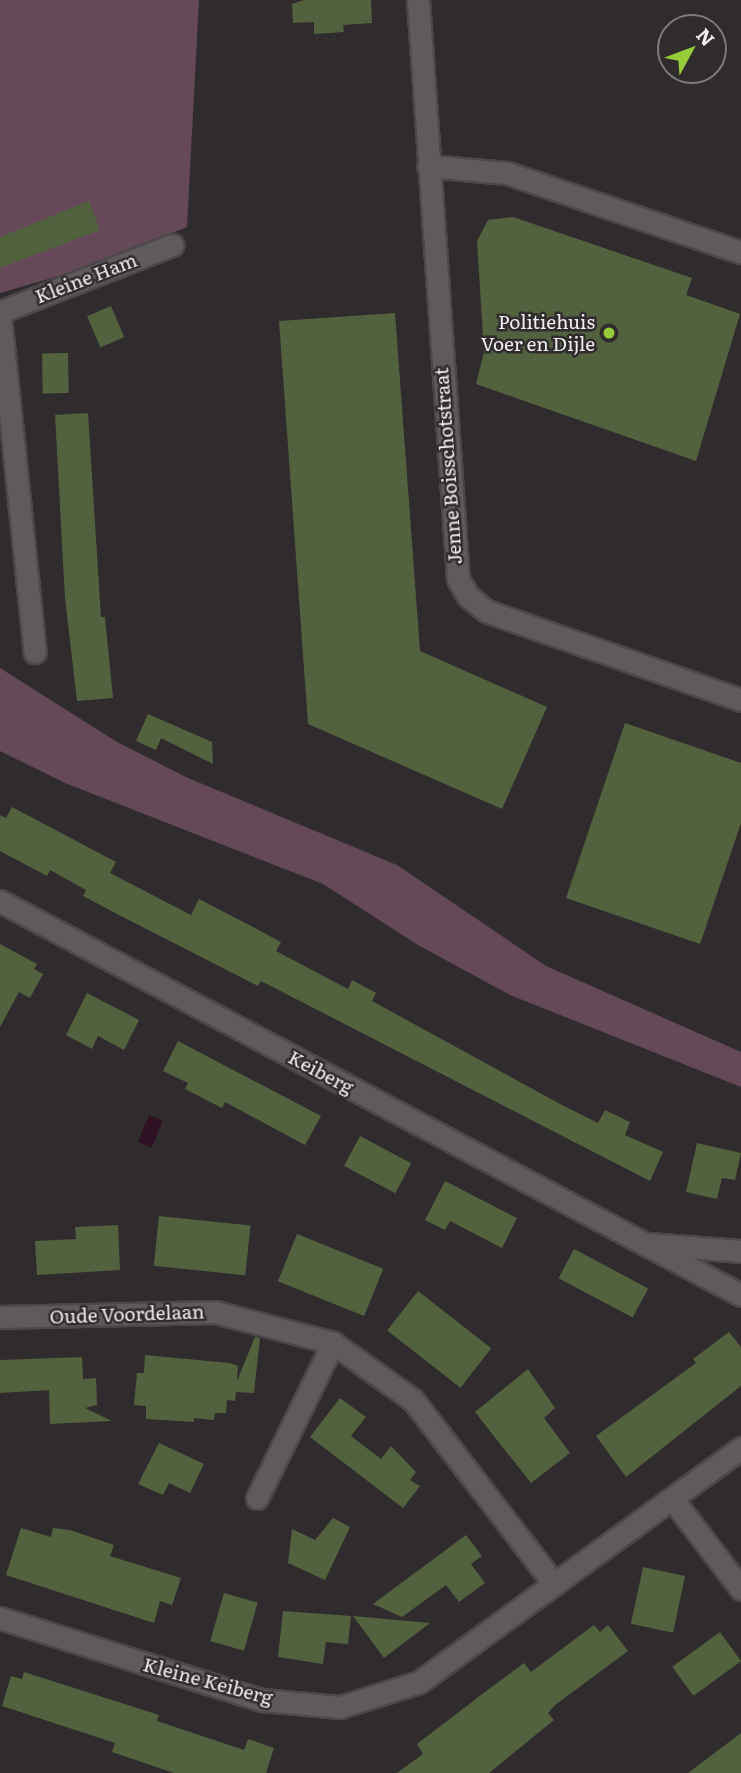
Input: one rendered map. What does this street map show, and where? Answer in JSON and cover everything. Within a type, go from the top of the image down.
[{"type":"street","name":"Jenne Boisschotstraat","points":[[418,0],[453,556],[463,588],[477,604],[499,616],[741,700]]},
{"type":"street","points":[[428,166],[507,173],[741,252]]},
{"type":"street","name":"Kleine Ham","points":[[0,314],[172,245]]},
{"type":"street","points":[[0,314],[35,652]]},
{"type":"street","name":"Keiberg","points":[[0,901],[741,1294]]},
{"type":"street","name":"Keiberg","points":[[641,1243],[741,1251]]},
{"type":"street","name":"Oude Voordelaan","points":[[0,1317],[215,1311],[333,1343],[413,1400],[554,1584]]},
{"type":"street","points":[[257,1498],[333,1343]]},
{"type":"street","points":[[554,1584],[741,1448]]},
{"type":"street","points":[[673,1500],[741,1589]]},
{"type":"street","name":"Kleine Keiberg","points":[[0,1618],[262,1700],[340,1707],[419,1682],[554,1584]]},
{"type":"shaded area","points":[[0,0],[199,0],[187,227],[66,274],[0,293]]},
{"type":"shaded area","points":[[0,668],[117,742],[188,778],[397,865],[546,966],[741,1052],[741,1087],[510,995],[418,945],[323,884],[65,783],[0,751]]},
{"type":"shaded area","points":[[149,1115],[163,1121],[151,1148],[138,1142]]},
{"type":"building","points":[[304,0],[371,0],[372,23],[343,25],[344,32],[314,34],[314,22],[293,23],[292,4]]},
{"type":"building","points":[[89,201],[100,230],[0,268],[0,237]]},
{"type":"building","name":"Politiehuis Voer en Dijle","points":[[513,217],[692,278],[686,295],[740,314],[696,461],[476,384],[484,352],[477,241],[488,220]]},
{"type":"building","points":[[111,306],[124,337],[100,347],[87,316]]},
{"type":"building","points":[[395,313],[420,651],[547,707],[502,809],[308,724],[279,321]]},
{"type":"building","points":[[42,353],[68,353],[69,393],[43,393]]},
{"type":"building","points":[[88,413],[101,617],[105,617],[113,698],[77,701],[65,598],[55,415]]},
{"type":"building","points":[[148,714],[212,742],[213,764],[161,738],[156,750],[136,741]]},
{"type":"building","points":[[625,723],[741,763],[741,823],[700,944],[566,898]]},
{"type":"building","points":[[12,807],[116,862],[110,873],[191,915],[199,899],[281,942],[276,951],[348,989],[352,980],[376,993],[372,1001],[560,1104],[598,1123],[605,1110],[630,1122],[625,1135],[663,1152],[650,1181],[261,981],[258,986],[119,915],[83,896],[86,890],[50,870],[47,876],[0,851],[0,815],[6,818]]},
{"type":"building","points":[[0,944],[37,964],[34,969],[43,974],[30,998],[19,992],[0,1027]]},
{"type":"building","points":[[87,993],[139,1020],[124,1050],[98,1036],[92,1049],[66,1035]]},
{"type":"building","points":[[178,1041],[321,1116],[305,1145],[225,1102],[222,1108],[185,1089],[188,1083],[163,1071]]},
{"type":"building","points":[[360,1136],[411,1163],[395,1193],[344,1166]]},
{"type":"building","points":[[697,1143],[741,1153],[735,1180],[722,1178],[717,1199],[686,1192]]},
{"type":"building","points":[[445,1181],[517,1218],[502,1248],[450,1221],[445,1230],[425,1220]]},
{"type":"building","points":[[159,1216],[250,1226],[245,1275],[154,1266]]},
{"type":"building","points":[[118,1225],[120,1270],[37,1275],[35,1241],[76,1239],[75,1227]]},
{"type":"building","points":[[297,1234],[383,1269],[364,1316],[278,1281]]},
{"type":"building","points":[[574,1249],[648,1288],[633,1318],[559,1278]]},
{"type":"building","points":[[418,1291],[491,1348],[461,1388],[387,1330]]},
{"type":"building","points":[[729,1332],[741,1347],[741,1386],[626,1477],[596,1436],[696,1363],[693,1359]]},
{"type":"building","points":[[255,1337],[260,1338],[254,1393],[236,1392],[235,1401],[227,1400],[226,1413],[215,1413],[214,1420],[194,1418],[194,1422],[146,1419],[146,1406],[134,1405],[137,1373],[144,1373],[145,1355],[229,1363],[238,1366],[237,1381]]},
{"type":"building","points":[[82,1357],[83,1379],[96,1378],[97,1405],[85,1408],[112,1421],[50,1424],[49,1390],[0,1393],[0,1360]]},
{"type":"building","points":[[528,1369],[555,1408],[544,1418],[570,1453],[531,1483],[475,1412]]},
{"type":"building","points":[[340,1398],[366,1417],[351,1436],[381,1459],[391,1446],[416,1472],[410,1480],[420,1486],[403,1508],[310,1437]]},
{"type":"building","points":[[159,1443],[204,1464],[190,1493],[169,1483],[163,1495],[138,1484]]},
{"type":"building","points":[[333,1518],[350,1527],[325,1580],[288,1563],[292,1529],[315,1540]]},
{"type":"building","points":[[21,1528],[51,1537],[53,1528],[70,1530],[114,1545],[110,1556],[181,1578],[172,1605],[160,1601],[154,1623],[6,1575]]},
{"type":"building","points":[[466,1535],[482,1556],[471,1564],[485,1583],[459,1602],[446,1585],[402,1617],[373,1604]]},
{"type":"building","points":[[643,1567],[685,1576],[673,1633],[631,1624]]},
{"type":"building","points":[[224,1593],[258,1603],[244,1651],[210,1641]]},
{"type":"building","points":[[283,1611],[351,1616],[348,1644],[326,1642],[323,1664],[278,1657]]},
{"type":"building","points":[[353,1616],[430,1623],[384,1658]]},
{"type":"building","points":[[594,1625],[600,1632],[608,1625],[628,1651],[555,1705],[548,1713],[554,1720],[489,1773],[397,1773],[423,1754],[417,1744],[489,1689],[524,1663],[531,1672]]},
{"type":"building","points":[[720,1632],[741,1661],[693,1696],[672,1667]]},
{"type":"building","points":[[24,1672],[159,1715],[157,1721],[244,1750],[248,1739],[274,1748],[266,1773],[174,1773],[112,1752],[115,1743],[2,1706],[11,1676],[22,1679]]},
{"type":"building","points":[[741,1733],[741,1773],[688,1773]]},
{"type":"place","name":"Politiehuis Voer en Dijle","points":[[609,333]]}]
